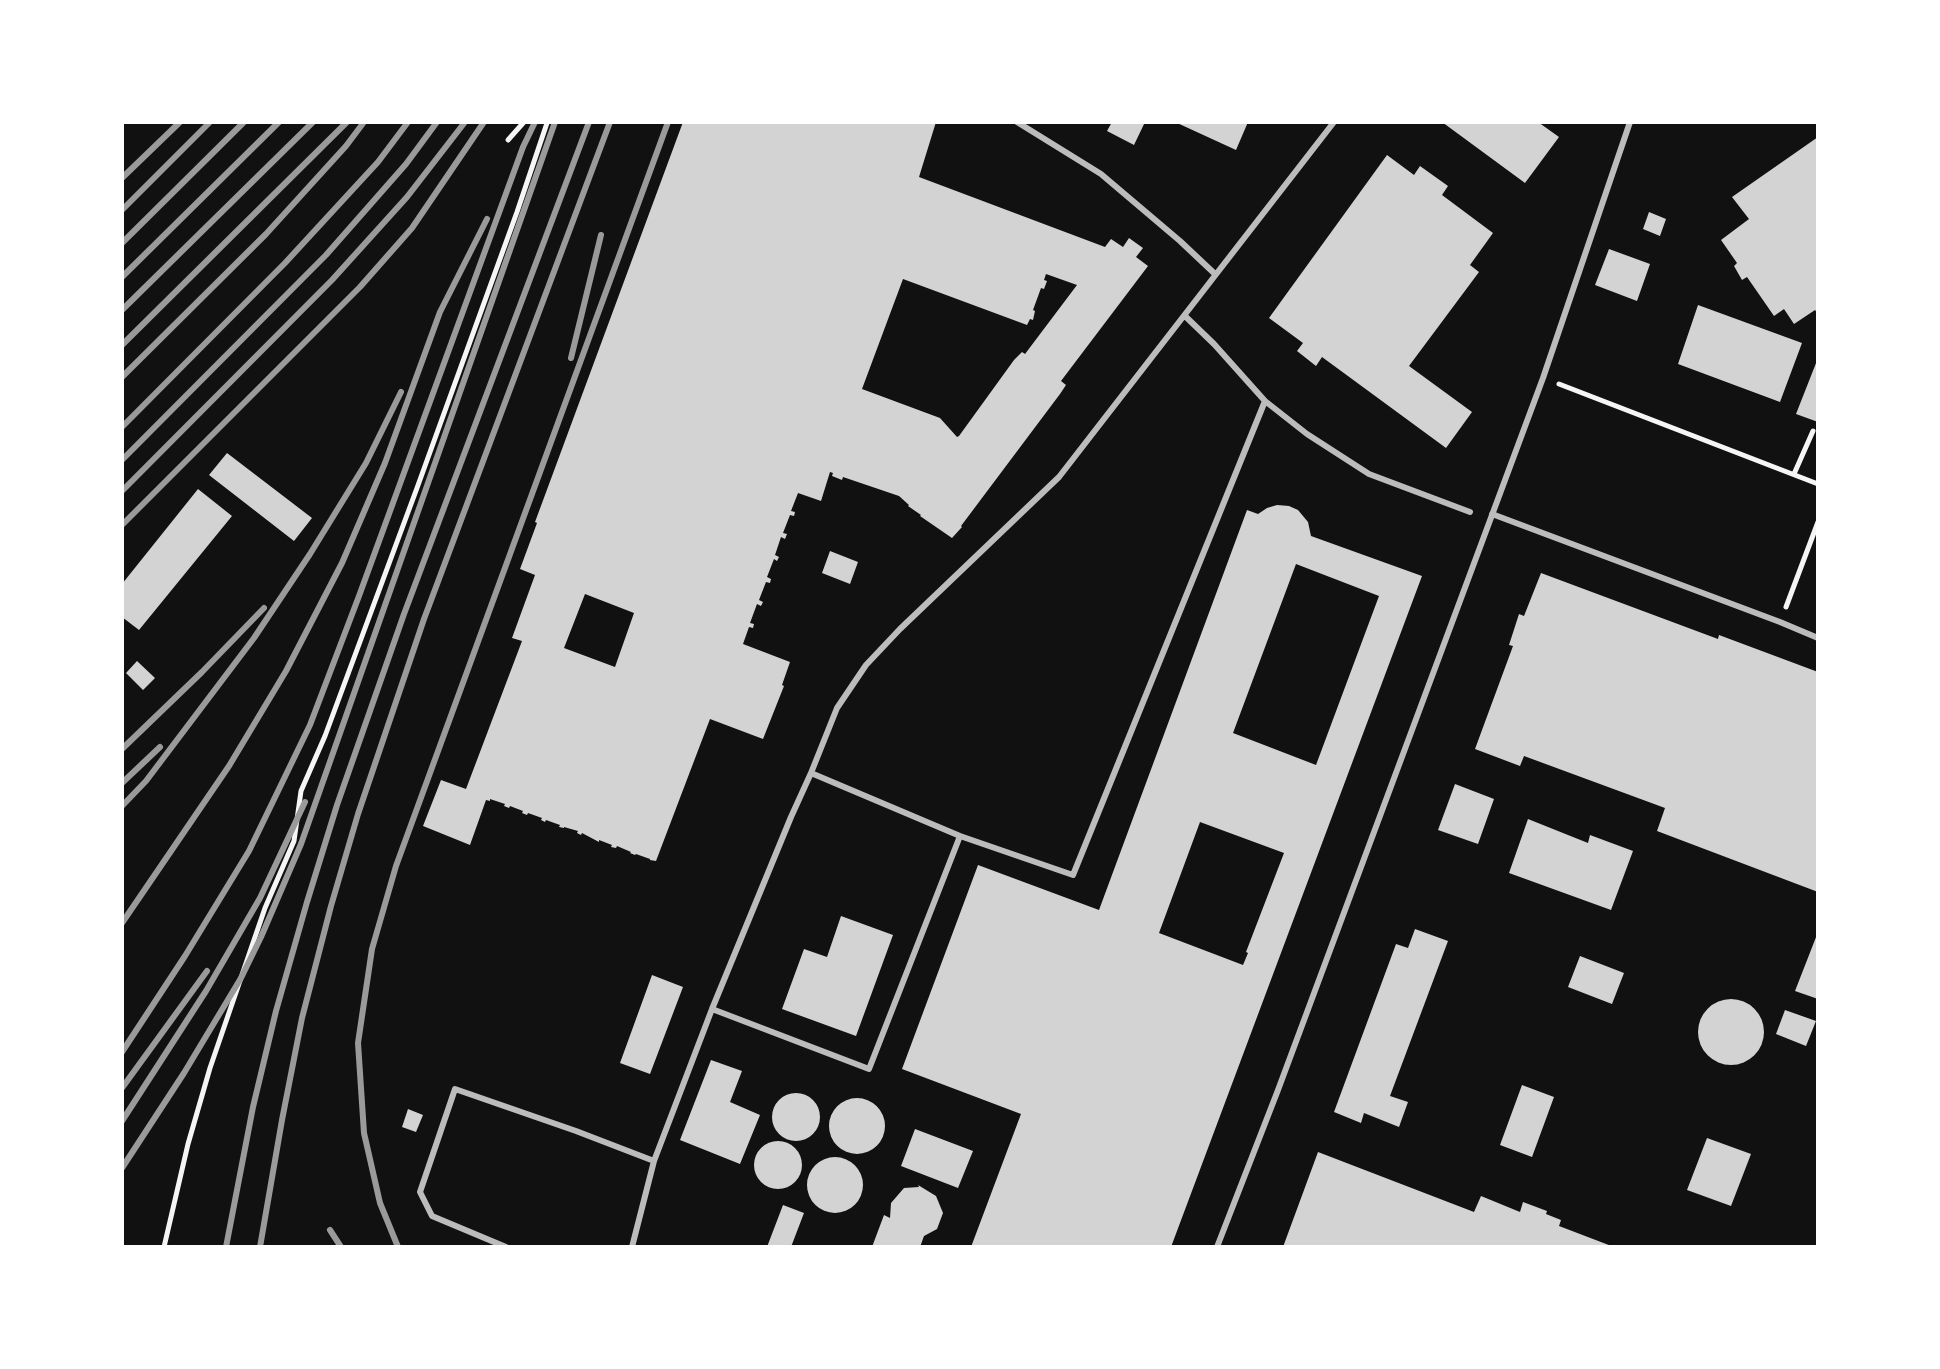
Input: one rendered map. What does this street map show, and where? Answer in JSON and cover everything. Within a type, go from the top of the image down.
[{"type":"lane","points":[[1017,122],[1101,174],[1215,274]]},
{"type":"lane","points":[[632,1247],[654,1161],[712,1009],[837,708],[866,665],[900,629],[1059,477],[1334,122]]},
{"type":"lane","points":[[1217,1247],[1543,378],[1630,122]]},
{"type":"lane","points":[[1185,316],[1265,401],[1307,434],[1369,474],[1470,512]]},
{"type":"lane","points":[[811,773],[960,836],[1073,875],[1265,401]]},
{"type":"lane","points":[[1492,514],[1818,638]]},
{"type":"lane","points":[[712,1009],[869,1069],[960,836]]},
{"type":"lane","points":[[506,1247],[432,1216],[420,1192],[455,1089],[654,1161]]},
{"type":"path","points":[[508,140],[524,122]]},
{"type":"path","points":[[164,1247],[210,1068],[265,908],[294,841],[301,791],[325,736],[427,459],[517,212],[546,122]]},
{"type":"path","points":[[1543,378],[1818,484]]},
{"type":"path","points":[[1794,474],[1813,431]]},
{"type":"path","points":[[1780,622],[1818,522]]},
{"type":"building","points":[[683,122],[936,122],[919,177],[1105,247],[1111,239],[1123,247],[1129,238],[1143,248],[1136,257],[1148,266],[1061,381],[1066,385],[1060,394],[952,538],[920,516],[899,496],[843,477],[842,480],[830,472],[821,501],[798,493],[791,511],[795,512],[794,516],[790,515],[783,533],[787,534],[785,539],[781,537],[775,555],[779,557],[777,561],[774,559],[767,577],[771,579],[770,583],[766,582],[759,600],[763,602],[761,606],[757,604],[750,623],[754,624],[753,628],[749,627],[743,644],[790,662],[784,686],[763,739],[710,719],[656,861],[617,846],[611,847],[578,831],[545,822],[542,818],[490,799],[486,800],[470,845],[423,826],[441,780],[466,789],[522,641],[512,638],[535,575],[520,569]],"holes":[[[1046,274],[1077,285],[1025,354],[1022,352],[1014,360],[959,436],[940,418],[862,389],[903,279],[1027,325],[1030,319],[1033,320],[1033,310],[1047,281],[1044,280]],[[585,594],[634,613],[615,667],[564,648]]]},
{"type":"building","points":[[1112,122],[1145,122],[1134,145],[1107,131]]},
{"type":"building","points":[[1175,122],[1248,122],[1236,150]]},
{"type":"building","points":[[1442,122],[1538,122],[1559,137],[1525,183]]},
{"type":"building","points":[[1818,137],[1818,314],[1815,310],[1794,324],[1784,309],[1774,316],[1747,277],[1742,280],[1734,266],[1737,263],[1721,240],[1749,219],[1732,197]]},
{"type":"building","points":[[1387,155],[1414,175],[1420,166],[1448,186],[1442,195],[1493,233],[1470,265],[1479,272],[1409,366],[1472,412],[1446,448],[1322,357],[1316,366],[1297,351],[1303,343],[1269,318]]},
{"type":"building","points":[[1649,212],[1666,219],[1660,236],[1643,229]]},
{"type":"building","points":[[1609,249],[1650,264],[1637,301],[1595,285]]},
{"type":"building","points":[[1698,305],[1802,343],[1780,402],[1678,364]]},
{"type":"building","points":[[1818,358],[1818,422],[1796,414]]},
{"type":"building","points":[[227,453],[312,518],[294,541],[209,475]]},
{"type":"building","points":[[198,489],[232,516],[139,630],[122,617],[122,584]]},
{"type":"building","points":[[1289,506],[1298,510],[1308,522],[1311,536],[1422,576],[1171,1247],[971,1247],[1021,1114],[902,1069],[978,865],[1099,910],[1247,510],[1258,514],[1267,508]],"holes":[[[1296,564],[1379,596],[1316,765],[1233,733]],[[1200,822],[1284,853],[1243,965],[1159,933]]]},
{"type":"building","points":[[830,551],[858,562],[850,584],[822,573]]},
{"type":"building","points":[[1541,573],[1718,639],[1719,635],[1818,672],[1818,892],[1657,831],[1665,808],[1524,756],[1520,766],[1475,749],[1513,646],[1509,645],[1519,614],[1524,616]]},
{"type":"building","points":[[137,661],[155,678],[143,690],[126,673]]},
{"type":"building","points":[[1455,784],[1494,799],[1478,844],[1438,830]]},
{"type":"building","points":[[1528,819],[1588,843],[1590,835],[1633,851],[1611,910],[1509,873]]},
{"type":"building","points":[[841,916],[893,935],[856,1036],[782,1009],[804,949],[827,957]]},
{"type":"building","points":[[1415,929],[1448,941],[1390,1096],[1408,1102],[1399,1127],[1364,1113],[1361,1123],[1334,1112],[1396,944],[1408,948]]},
{"type":"building","points":[[1818,932],[1818,999],[1795,991]]},
{"type":"building","points":[[1580,956],[1624,973],[1612,1004],[1568,987]]},
{"type":"building","points":[[652,975],[683,987],[650,1074],[620,1063]]},
{"type":"building","points":[[1731,999],[1744,1001],[1754,1009],[1762,1019],[1762,1045],[1754,1055],[1744,1063],[1731,1065],[1718,1063],[1708,1055],[1700,1045],[1698,1032],[1700,1019],[1708,1009],[1718,1001]]},
{"type":"building","points":[[1785,1010],[1816,1021],[1806,1046],[1776,1034]]},
{"type":"building","points":[[711,1060],[742,1071],[730,1102],[760,1115],[740,1164],[680,1140]]},
{"type":"building","points":[[1522,1085],[1554,1097],[1532,1157],[1500,1145]]},
{"type":"building","points":[[796,1093],[813,1100],[820,1117],[813,1134],[796,1141],[779,1134],[772,1117],[779,1100]]},
{"type":"building","points":[[857,1098],[877,1106],[885,1126],[877,1146],[857,1154],[837,1146],[829,1126],[837,1106]]},
{"type":"building","points":[[408,1109],[423,1115],[416,1132],[402,1127]]},
{"type":"building","points":[[915,1129],[973,1151],[958,1188],[901,1166]]},
{"type":"building","points":[[1707,1138],[1751,1154],[1731,1206],[1687,1190]]},
{"type":"building","points":[[778,1141],[795,1148],[802,1165],[795,1182],[778,1189],[761,1182],[754,1165],[761,1148]]},
{"type":"building","points":[[1318,1152],[1474,1212],[1481,1196],[1520,1212],[1523,1202],[1561,1220],[1559,1226],[1614,1247],[1283,1247]]},
{"type":"building","points":[[835,1157],[855,1165],[863,1185],[855,1205],[835,1213],[815,1205],[807,1185],[815,1165]]},
{"type":"building","points":[[918,1185],[936,1196],[943,1213],[937,1229],[924,1236],[920,1247],[872,1247],[884,1215],[890,1218],[891,1203],[904,1188]]},
{"type":"building","points":[[783,1205],[804,1213],[791,1247],[767,1247]]},
{"type":"railway","points":[[122,178],[180,122]]},
{"type":"railway","points":[[122,210],[210,122]]},
{"type":"railway","points":[[122,243],[244,122]]},
{"type":"railway","points":[[122,277],[279,122]]},
{"type":"railway","points":[[122,310],[313,122]]},
{"type":"railway","points":[[122,345],[347,122]]},
{"type":"railway","points":[[122,377],[266,234],[364,122]]},
{"type":"railway","points":[[122,427],[285,263],[378,162],[408,122]]},
{"type":"railway","points":[[122,460],[326,255],[406,164],[437,122]]},
{"type":"railway","points":[[122,491],[332,280],[407,197],[465,122]]},
{"type":"railway","points":[[122,525],[360,287],[412,228],[484,122]]},
{"type":"railway","points":[[122,1052],[249,851],[310,725],[523,147],[535,122]]},
{"type":"railway","points":[[122,1168],[241,978],[301,844],[555,122]]},
{"type":"railway","points":[[226,1247],[253,1107],[276,1011],[337,805],[404,614],[589,122]]},
{"type":"railway","points":[[260,1247],[302,1018],[358,814],[424,619],[610,122]]},
{"type":"railway","points":[[398,1247],[380,1203],[364,1133],[358,1043],[372,949],[396,866],[668,122]]},
{"type":"railway","points":[[122,923],[229,766],[286,671],[342,563],[385,463],[440,312],[487,219]]},
{"type":"railway","points":[[571,358],[601,235]]},
{"type":"railway","points":[[122,806],[146,781],[254,638],[366,463],[401,392]]},
{"type":"railway","points":[[122,749],[264,608]]},
{"type":"railway","points":[[122,783],[160,747]]},
{"type":"railway","points":[[122,1121],[206,991],[260,898],[305,802]]},
{"type":"railway","points":[[122,1088],[207,971]]},
{"type":"railway","points":[[330,1230],[341,1247]]}]
